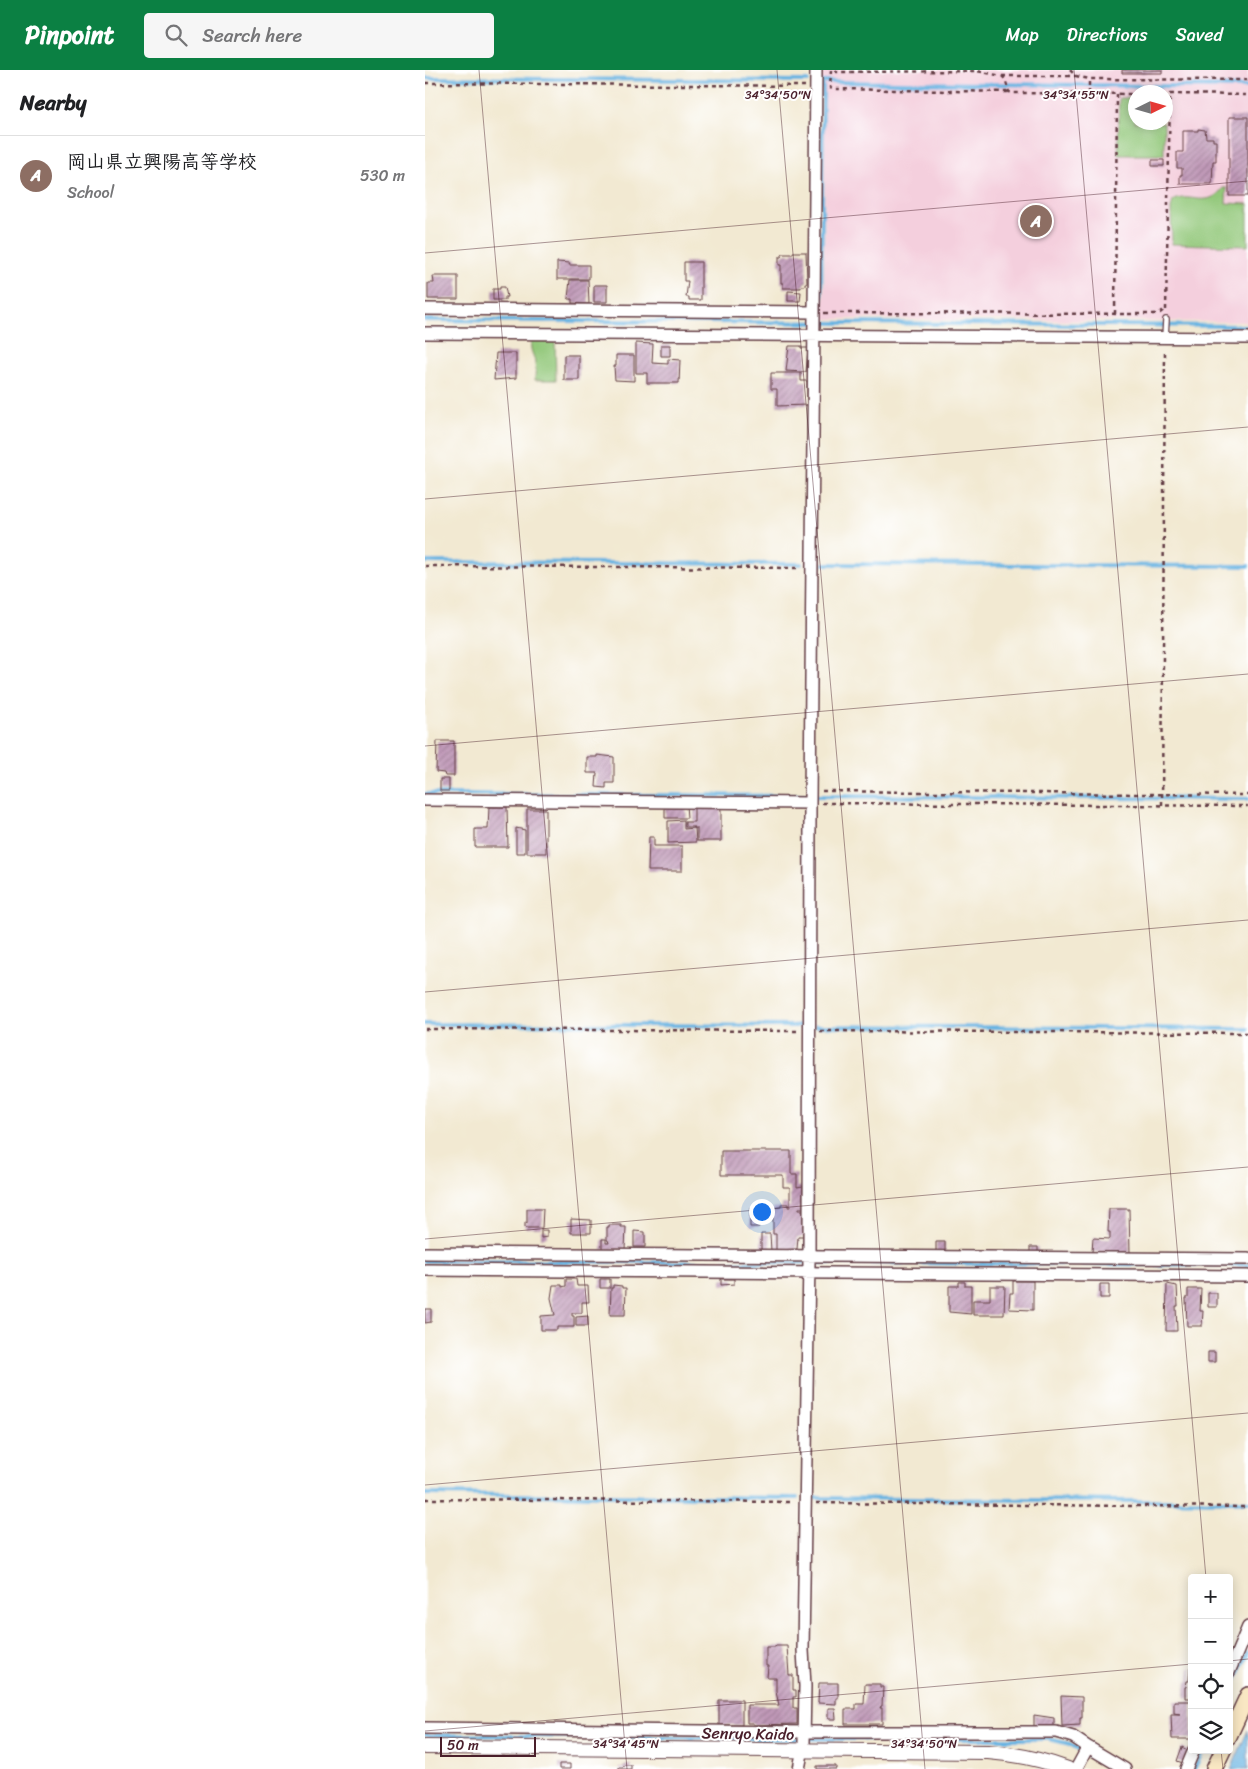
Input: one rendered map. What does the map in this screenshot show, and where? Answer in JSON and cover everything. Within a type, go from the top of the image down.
[{"type":"main road","points":[[1233,1727],[1248,1695]]},
{"type":"main road","points":[[1213,1769],[1221,1754]]},
{"type":"street","points":[[799,1769],[803,1740],[805,1686],[803,1650],[809,1264],[810,797],[816,321],[816,70]]},
{"type":"street","points":[[425,309],[816,321],[901,335],[1165,334],[1248,338]]},
{"type":"street","points":[[425,333],[816,321]]},
{"type":"street","points":[[425,800],[810,797]]},
{"type":"street","points":[[425,1253],[1248,1276]]},
{"type":"street","points":[[425,1270],[1248,1259]]},
{"type":"street","points":[[1232,1664],[1248,1628]]},
{"type":"street","points":[[425,1728],[803,1740],[1056,1732],[1073,1737],[1086,1751],[1125,1769]]},
{"type":"street","name":"Senryo Kaido","points":[[425,1747],[803,1740],[1006,1753],[1039,1759],[1068,1769]]},
{"type":"street","points":[[1076,1769],[1086,1751]]},
{"type":"street","points":[[1186,1769],[1192,1754]]},
{"type":"lane","points":[[1165,334],[1166,320]]},
{"type":"path","points":[[831,70],[829,85],[830,88],[834,89],[1128,94]]},
{"type":"path","points":[[835,70],[837,72],[973,71],[1002,76],[1076,76],[1089,81],[1248,80]]},
{"type":"path","points":[[1070,70],[1076,76]]},
{"type":"path","points":[[1002,76],[1009,92]]},
{"type":"path","points":[[1089,81],[1089,94]]},
{"type":"path","points":[[425,83],[816,87]]},
{"type":"path","points":[[1115,314],[1117,94]]},
{"type":"path","points":[[1173,94],[1248,95]]},
{"type":"path","points":[[1166,320],[1169,130]]},
{"type":"path","points":[[816,321],[1154,314],[1160,313],[1166,308]]},
{"type":"path","points":[[1162,804],[1165,334]]},
{"type":"path","points":[[425,566],[812,568]]},
{"type":"path","points":[[810,797],[1248,795]]},
{"type":"path","points":[[810,797],[1248,806]]},
{"type":"path","points":[[425,1029],[1248,1033]]},
{"type":"path","points":[[425,1499],[1248,1507]]},
{"type":"shaded area","points":[[822,70],[1248,70],[1248,322],[824,319],[825,81],[821,79]]},
{"type":"green space","points":[[1119,98],[1128,98],[1128,130],[1164,130],[1164,155],[1118,155]]},
{"type":"green space","points":[[1223,188],[1227,188],[1226,203],[1248,204],[1248,246],[1172,244],[1171,209],[1173,201],[1179,198],[1211,198]]},
{"type":"green space","points":[[555,339],[556,380],[535,380],[532,340]]},
{"type":"water","points":[[1248,1730],[1248,1769],[1231,1769]]},
{"type":"building","points":[[1122,70],[1162,70],[1162,73],[1122,73]]},
{"type":"building","points":[[1229,117],[1248,117],[1248,196],[1229,196]]},
{"type":"building","points":[[1198,129],[1205,130],[1206,138],[1213,138],[1213,141],[1216,141],[1216,161],[1213,161],[1212,184],[1180,184],[1182,168],[1177,168],[1177,152],[1183,152],[1183,131],[1198,131]]},
{"type":"building","points":[[1152,160],[1164,160],[1164,166],[1152,166]]},
{"type":"building","points":[[793,252],[806,252],[807,283],[805,283],[805,286],[801,286],[801,288],[783,288],[779,257],[783,254],[793,254]]},
{"type":"building","points":[[557,262],[570,263],[569,265],[589,265],[589,279],[557,279]]},
{"type":"building","points":[[684,262],[701,262],[701,300],[689,300],[689,297],[686,297],[688,281],[684,281]]},
{"type":"building","points":[[433,276],[458,276],[458,299],[428,299],[428,283],[434,283]]},
{"type":"building","points":[[570,280],[588,280],[589,304],[572,303],[572,299],[568,299]]},
{"type":"building","points":[[594,285],[607,285],[607,302],[594,302]]},
{"type":"building","points":[[500,287],[505,287],[507,297],[505,297],[505,300],[493,300],[493,289],[500,289]]},
{"type":"building","points":[[788,291],[801,292],[800,301],[788,301]]},
{"type":"building","points":[[636,343],[653,344],[652,363],[668,364],[668,359],[680,360],[679,383],[647,383],[647,373],[636,373]]},
{"type":"building","points":[[661,345],[670,345],[670,356],[661,356]]},
{"type":"building","points":[[789,346],[808,348],[806,372],[786,371]]},
{"type":"building","points":[[496,353],[516,353],[516,378],[494,380]]},
{"type":"building","points":[[564,355],[579,355],[579,380],[564,380]]},
{"type":"building","points":[[616,355],[634,355],[634,381],[615,380],[614,366],[616,366]]},
{"type":"building","points":[[771,373],[801,373],[801,381],[807,381],[807,405],[777,406],[777,389],[771,389]]},
{"type":"building","points":[[437,741],[454,741],[454,776],[445,776],[444,773],[436,772]]},
{"type":"building","points":[[597,755],[614,757],[614,783],[606,783],[606,788],[596,787],[597,773],[587,773],[587,757],[597,757]]},
{"type":"building","points":[[440,779],[449,779],[449,791],[440,791]]},
{"type":"building","points":[[665,805],[686,805],[687,818],[665,818]]},
{"type":"building","points":[[694,806],[721,806],[721,841],[697,841],[697,828],[685,827],[685,822],[694,822]]},
{"type":"building","points":[[489,807],[507,807],[508,847],[475,847],[475,829],[488,829]]},
{"type":"building","points":[[527,809],[546,809],[546,853],[527,853]]},
{"type":"building","points":[[684,820],[684,829],[695,828],[696,842],[668,843],[668,821]]},
{"type":"building","points":[[516,828],[525,830],[525,853],[516,853]]},
{"type":"building","points":[[649,837],[654,837],[654,846],[682,846],[682,871],[648,871]]},
{"type":"building","points":[[721,1151],[791,1151],[791,1174],[797,1174],[797,1187],[803,1186],[803,1208],[799,1208],[799,1210],[803,1210],[804,1237],[798,1237],[797,1249],[776,1250],[776,1234],[773,1234],[773,1208],[781,1207],[781,1204],[788,1204],[788,1207],[790,1207],[790,1187],[783,1187],[783,1175],[721,1175]]},
{"type":"building","points":[[527,1209],[543,1209],[542,1228],[525,1228]]},
{"type":"building","points":[[750,1209],[759,1209],[759,1227],[750,1227]]},
{"type":"building","points":[[1109,1209],[1129,1209],[1130,1253],[1092,1252],[1093,1238],[1110,1239],[1110,1232],[1108,1232]]},
{"type":"building","points":[[571,1219],[591,1220],[591,1233],[571,1233]]},
{"type":"building","points":[[609,1225],[626,1227],[625,1249],[602,1250],[602,1239],[606,1239],[606,1243],[609,1243],[607,1240],[607,1227]]},
{"type":"building","points":[[541,1230],[547,1230],[547,1237],[541,1238]]},
{"type":"building","points":[[634,1231],[645,1232],[645,1247],[634,1247]]},
{"type":"building","points":[[761,1234],[770,1234],[771,1251],[761,1251]]},
{"type":"building","points":[[936,1242],[945,1242],[945,1253],[936,1253]]},
{"type":"building","points":[[1030,1247],[1038,1247],[1038,1254],[1030,1254]]},
{"type":"building","points":[[566,1279],[576,1279],[577,1286],[588,1286],[589,1302],[582,1302],[582,1313],[572,1313],[572,1316],[574,1316],[574,1327],[557,1327],[557,1330],[541,1330],[541,1316],[555,1315],[551,1298],[553,1285],[566,1286]]},
{"type":"building","points":[[600,1279],[610,1279],[610,1288],[600,1288]]},
{"type":"building","points":[[721,1279],[734,1279],[734,1284],[721,1285]]},
{"type":"building","points":[[1013,1281],[1033,1281],[1033,1310],[1009,1309],[1010,1293],[1013,1293]]},
{"type":"building","points":[[959,1282],[965,1282],[965,1286],[971,1286],[971,1314],[949,1312],[949,1286],[959,1286]]},
{"type":"building","points":[[1100,1284],[1109,1284],[1109,1298],[1100,1298]]},
{"type":"building","points":[[1167,1284],[1177,1286],[1177,1331],[1166,1331]]},
{"type":"building","points":[[613,1285],[626,1288],[625,1315],[610,1315],[611,1288],[613,1288]]},
{"type":"building","points":[[990,1286],[1005,1286],[1004,1315],[973,1315],[973,1300],[990,1300]]},
{"type":"building","points":[[1188,1289],[1201,1289],[1200,1311],[1203,1311],[1202,1326],[1187,1326],[1186,1298],[1188,1298]]},
{"type":"building","points":[[1208,1293],[1217,1293],[1217,1307],[1208,1307]]},
{"type":"building","points":[[425,1309],[431,1309],[431,1322],[425,1323]]},
{"type":"building","points":[[588,1316],[588,1326],[576,1326],[576,1317]]},
{"type":"building","points":[[1208,1352],[1215,1352],[1215,1362],[1208,1362]]},
{"type":"building","points":[[787,1646],[789,1675],[793,1675],[793,1690],[796,1690],[796,1697],[793,1697],[793,1708],[797,1708],[797,1724],[753,1725],[753,1723],[747,1723],[747,1705],[779,1705],[776,1692],[776,1678],[767,1678],[768,1666],[766,1666],[766,1647]]},
{"type":"building","points":[[1187,1681],[1188,1698],[1185,1698],[1185,1687]]},
{"type":"building","points":[[819,1683],[838,1683],[836,1704],[818,1703]]},
{"type":"building","points":[[865,1684],[880,1684],[880,1687],[883,1687],[882,1706],[880,1708],[882,1708],[882,1724],[845,1724],[845,1709],[856,1709],[856,1704],[864,1704]]},
{"type":"building","points":[[1061,1696],[1082,1697],[1080,1725],[1062,1726]]},
{"type":"building","points":[[719,1700],[742,1700],[742,1725],[719,1725]]},
{"type":"building","points":[[1174,1701],[1188,1701],[1188,1739],[1172,1739],[1171,1714],[1180,1714],[1174,1713]]},
{"type":"building","points":[[828,1708],[835,1708],[836,1719],[828,1719]]},
{"type":"building","points":[[1034,1715],[1054,1718],[1054,1728],[1034,1727]]},
{"type":"building","points":[[1182,1747],[1188,1750],[1183,1763],[1177,1761]]},
{"type":"building","points":[[559,1764],[570,1764],[570,1769],[559,1769]]},
{"type":"building","points":[[631,1765],[631,1769],[619,1769],[619,1767]]},
{"type":"building","points":[[817,1766],[836,1766],[836,1769],[817,1769]]},
{"type":"waterway","points":[[425,78],[808,81]]},
{"type":"waterway","points":[[821,82],[1248,87]]},
{"type":"waterway","points":[[821,322],[823,82]]},
{"type":"waterway","points":[[425,320],[1248,326]]},
{"type":"waterway","points":[[425,562],[801,564]]},
{"type":"waterway","points":[[824,564],[1248,566]]},
{"type":"waterway","points":[[425,794],[805,796]]},
{"type":"waterway","points":[[816,796],[1248,799]]},
{"type":"waterway","points":[[425,1024],[803,1026]]},
{"type":"waterway","points":[[816,1026],[1248,1029]]},
{"type":"waterway","points":[[425,1261],[1248,1265]]},
{"type":"waterway","points":[[425,1494],[797,1498]]},
{"type":"waterway","points":[[810,1498],[1248,1502]]},
{"type":"waterway","points":[[1233,1687],[1248,1653]]},
{"type":"waterway","points":[[425,1735],[799,1739],[1049,1739],[1070,1744],[1111,1769]]},
{"type":"waterway","points":[[1194,1769],[1202,1754]]},
{"type":"place","name":"岡山県立興陽高等学校","points":[[1036,221]]}]
